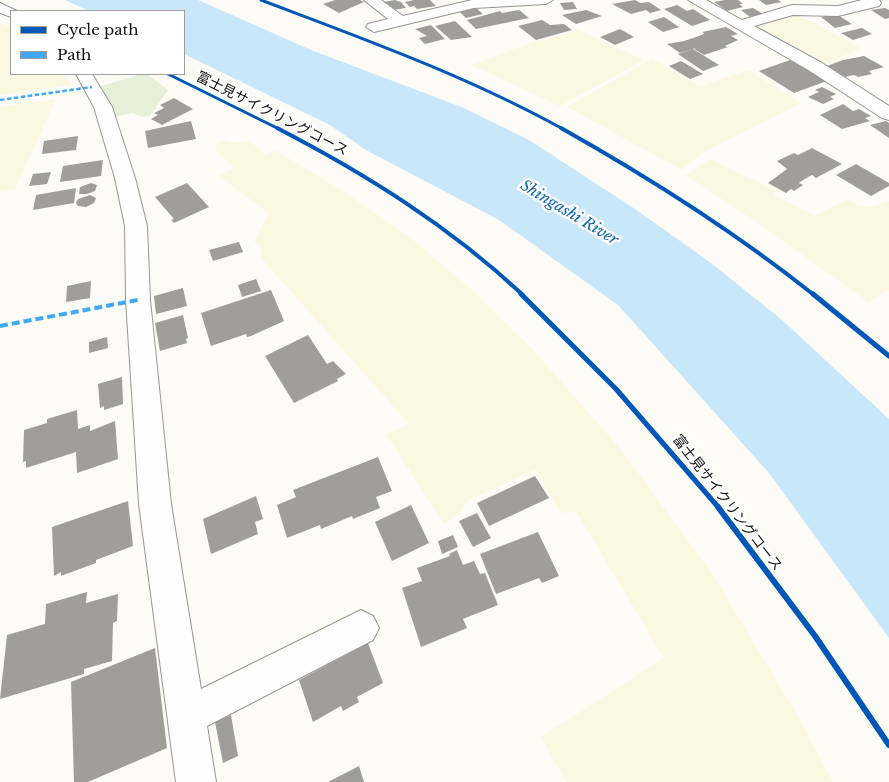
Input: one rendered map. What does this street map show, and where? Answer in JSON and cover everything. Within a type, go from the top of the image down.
[{"type":"street","points":[[371,0],[400,21]]},
{"type":"street","points":[[374,27],[474,4],[546,0]]},
{"type":"street","points":[[695,0],[816,67],[889,114]]},
{"type":"street","points":[[742,25],[792,10],[838,11],[874,3],[869,0]]},
{"type":"street","points":[[85,75],[103,107],[125,178],[136,226],[138,300],[155,504],[196,782]]},
{"type":"street","points":[[861,96],[880,91]]},
{"type":"street","points":[[186,716],[360,628]]},
{"type":"shaded area","points":[[796,14],[861,48],[822,66],[749,26]]},
{"type":"shaded area","points":[[0,23],[10,27],[10,75],[66,75],[72,85],[0,95]]},
{"type":"shaded area","points":[[578,30],[644,60],[560,106],[471,65],[534,42]]},
{"type":"shaded area","points":[[652,59],[701,86],[748,70],[800,103],[702,153],[682,170],[567,107]]},
{"type":"shaded area","points":[[56,99],[15,189],[0,192],[0,107]]},
{"type":"shaded area","points":[[224,140],[232,143],[248,140],[266,155],[275,150],[346,193],[408,236],[470,288],[536,353],[622,451],[713,575],[798,716],[833,782],[566,782],[541,737],[664,658],[576,511],[561,513],[535,470],[466,501],[462,511],[444,524],[386,434],[409,424],[262,259],[261,248],[254,241],[269,213],[218,176],[234,168],[215,149],[216,144]]},
{"type":"shaded area","points":[[710,159],[777,191],[773,195],[814,216],[848,199],[858,205],[871,207],[889,201],[889,290],[868,302],[758,223],[686,175]]},
{"type":"green space","points":[[138,75],[148,75],[168,90],[150,116],[143,117],[132,113],[115,117],[101,86]]},
{"type":"water","name":"Shingashi River","points":[[65,0],[198,0],[311,50],[464,108],[529,140],[635,209],[711,263],[782,320],[889,419],[889,638],[769,473],[618,305],[499,220],[366,150],[330,125],[185,54],[185,10],[87,10]]},
{"type":"building","points":[[335,0],[360,0],[364,2],[339,13],[323,4]]},
{"type":"building","points":[[395,0],[401,2],[406,8],[393,10],[383,2]]},
{"type":"building","points":[[430,0],[436,6],[417,9],[414,6],[410,7],[405,2]]},
{"type":"building","points":[[635,0],[640,3],[649,2],[661,10],[650,13],[646,10],[631,14],[612,4]]},
{"type":"building","points":[[738,0],[743,4],[739,4],[743,7],[727,11],[714,2]]},
{"type":"building","points":[[759,0],[778,0],[782,2],[766,5]]},
{"type":"building","points":[[573,2],[577,9],[564,10],[560,3]]},
{"type":"building","points":[[677,5],[687,11],[693,9],[710,20],[692,26],[664,9]]},
{"type":"building","points":[[476,8],[483,14],[466,18],[459,11]]},
{"type":"building","points":[[753,8],[763,14],[750,17],[741,10]]},
{"type":"building","points":[[885,8],[889,10],[889,18],[885,19],[871,10]]},
{"type":"building","points":[[519,10],[529,18],[476,29],[467,20],[500,11],[502,13]]},
{"type":"building","points":[[586,10],[602,16],[576,24],[562,15]]},
{"type":"building","points":[[838,15],[852,24],[835,28],[821,17]]},
{"type":"building","points":[[664,17],[679,27],[663,32],[648,22]]},
{"type":"building","points":[[542,20],[550,25],[564,24],[572,30],[536,40],[518,26]]},
{"type":"building","points":[[455,21],[472,37],[451,40],[435,26]]},
{"type":"building","points":[[431,25],[445,39],[425,44],[419,38],[427,36],[415,29]]},
{"type":"building","points":[[726,27],[738,34],[731,36],[738,40],[725,46],[728,47],[704,55],[694,49],[696,48],[680,53],[667,44],[702,35],[704,33],[702,32]]},
{"type":"building","points":[[862,28],[872,34],[853,40],[841,33]]},
{"type":"building","points":[[620,29],[634,37],[615,45],[600,37]]},
{"type":"building","points":[[693,49],[719,65],[703,71],[678,54]]},
{"type":"building","points":[[864,56],[884,67],[869,71],[872,74],[845,77],[827,66],[843,60]]},
{"type":"building","points":[[790,60],[827,81],[794,93],[759,71]]},
{"type":"building","points":[[681,61],[703,74],[690,79],[669,66]]},
{"type":"building","points":[[822,87],[836,94],[830,97],[834,99],[823,104],[808,97],[819,92],[815,90]]},
{"type":"building","points":[[174,98],[193,109],[162,125],[151,119],[158,115],[154,113],[164,108],[160,105]]},
{"type":"building","points":[[843,104],[853,111],[859,109],[871,116],[865,118],[870,121],[842,129],[820,115]]},
{"type":"building","points":[[191,121],[196,139],[148,148],[145,131]]},
{"type":"building","points":[[886,121],[889,123],[889,138],[870,125]]},
{"type":"building","points":[[78,136],[76,150],[42,154],[44,141]]},
{"type":"building","points":[[812,148],[842,164],[816,178],[812,175],[803,180],[799,183],[803,185],[794,191],[791,189],[786,193],[768,183],[787,169],[777,161],[794,153],[798,155]]},
{"type":"building","points":[[103,160],[101,176],[60,182],[63,166]]},
{"type":"building","points":[[856,164],[889,183],[889,186],[871,196],[836,175]]},
{"type":"building","points":[[51,172],[47,184],[29,186],[33,174]]},
{"type":"building","points":[[91,183],[97,185],[95,191],[79,194],[80,187]]},
{"type":"building","points":[[187,183],[209,207],[174,223],[171,220],[174,219],[155,197]]},
{"type":"building","points":[[76,188],[74,203],[33,210],[36,195]]},
{"type":"building","points":[[90,195],[96,198],[94,203],[86,207],[78,206],[76,203],[78,199]]},
{"type":"building","points":[[239,242],[243,252],[213,261],[209,250]]},
{"type":"building","points":[[256,279],[261,291],[242,297],[238,285]]},
{"type":"building","points":[[91,281],[90,298],[66,302],[67,286]]},
{"type":"building","points":[[183,288],[187,306],[156,314],[154,296]]},
{"type":"building","points":[[271,290],[284,321],[251,336],[247,337],[246,334],[211,346],[201,313]]},
{"type":"building","points":[[183,315],[188,338],[186,339],[187,343],[160,351],[155,323]]},
{"type":"building","points":[[308,335],[327,364],[333,361],[346,374],[337,379],[338,381],[294,403],[265,356]]},
{"type":"building","points":[[107,337],[108,348],[89,353],[89,342]]},
{"type":"building","points":[[122,377],[123,404],[104,410],[104,406],[100,408],[98,384]]},
{"type":"building","points":[[77,410],[78,429],[90,425],[90,431],[115,421],[118,459],[77,473],[76,452],[26,468],[26,461],[23,462],[24,430],[47,423],[47,419]]},
{"type":"building","points":[[378,457],[392,491],[376,497],[380,508],[353,519],[352,516],[321,529],[320,525],[287,538],[277,505],[296,497],[293,490]]},
{"type":"building","points":[[535,476],[549,498],[489,526],[477,503]]},
{"type":"building","points":[[256,496],[263,519],[255,522],[258,534],[211,554],[203,519]]},
{"type":"building","points":[[128,501],[133,546],[96,560],[96,563],[61,576],[61,572],[54,576],[52,527]]},
{"type":"building","points":[[411,505],[429,543],[392,561],[375,522]]},
{"type":"building","points":[[477,513],[491,538],[473,547],[459,521]]},
{"type":"building","points":[[538,532],[559,576],[542,583],[539,578],[496,594],[480,554]]},
{"type":"building","points":[[453,535],[458,547],[442,554],[438,541]]},
{"type":"building","points":[[457,550],[463,565],[474,561],[480,574],[485,573],[498,605],[463,619],[467,628],[421,647],[402,588],[422,581],[417,568],[450,556],[449,554]]},
{"type":"building","points":[[87,592],[86,603],[118,594],[117,621],[113,623],[112,661],[84,669],[84,674],[0,699],[7,635],[45,624],[46,604]]},
{"type":"building","points":[[368,643],[383,683],[357,697],[359,702],[343,711],[341,706],[313,722],[299,680]]},
{"type":"building","points":[[155,648],[167,748],[88,782],[74,782],[71,682]]},
{"type":"building","points":[[231,715],[238,756],[223,763],[215,722]]},
{"type":"building","points":[[359,766],[364,782],[328,782]]},
{"type":"marked path","points":[[0,100],[92,87]]},
{"type":"marked path","points":[[0,326],[138,300]]},
{"type":"cycle path","points":[[261,0],[383,46],[474,84],[606,153],[656,183],[752,248],[799,283],[889,356]]},
{"type":"cycle path","name":"富士見サイクリングコース","points":[[170,75],[305,143],[372,180],[436,222],[485,261],[516,289],[589,360],[643,418],[694,478],[784,593],[889,745]]}]
